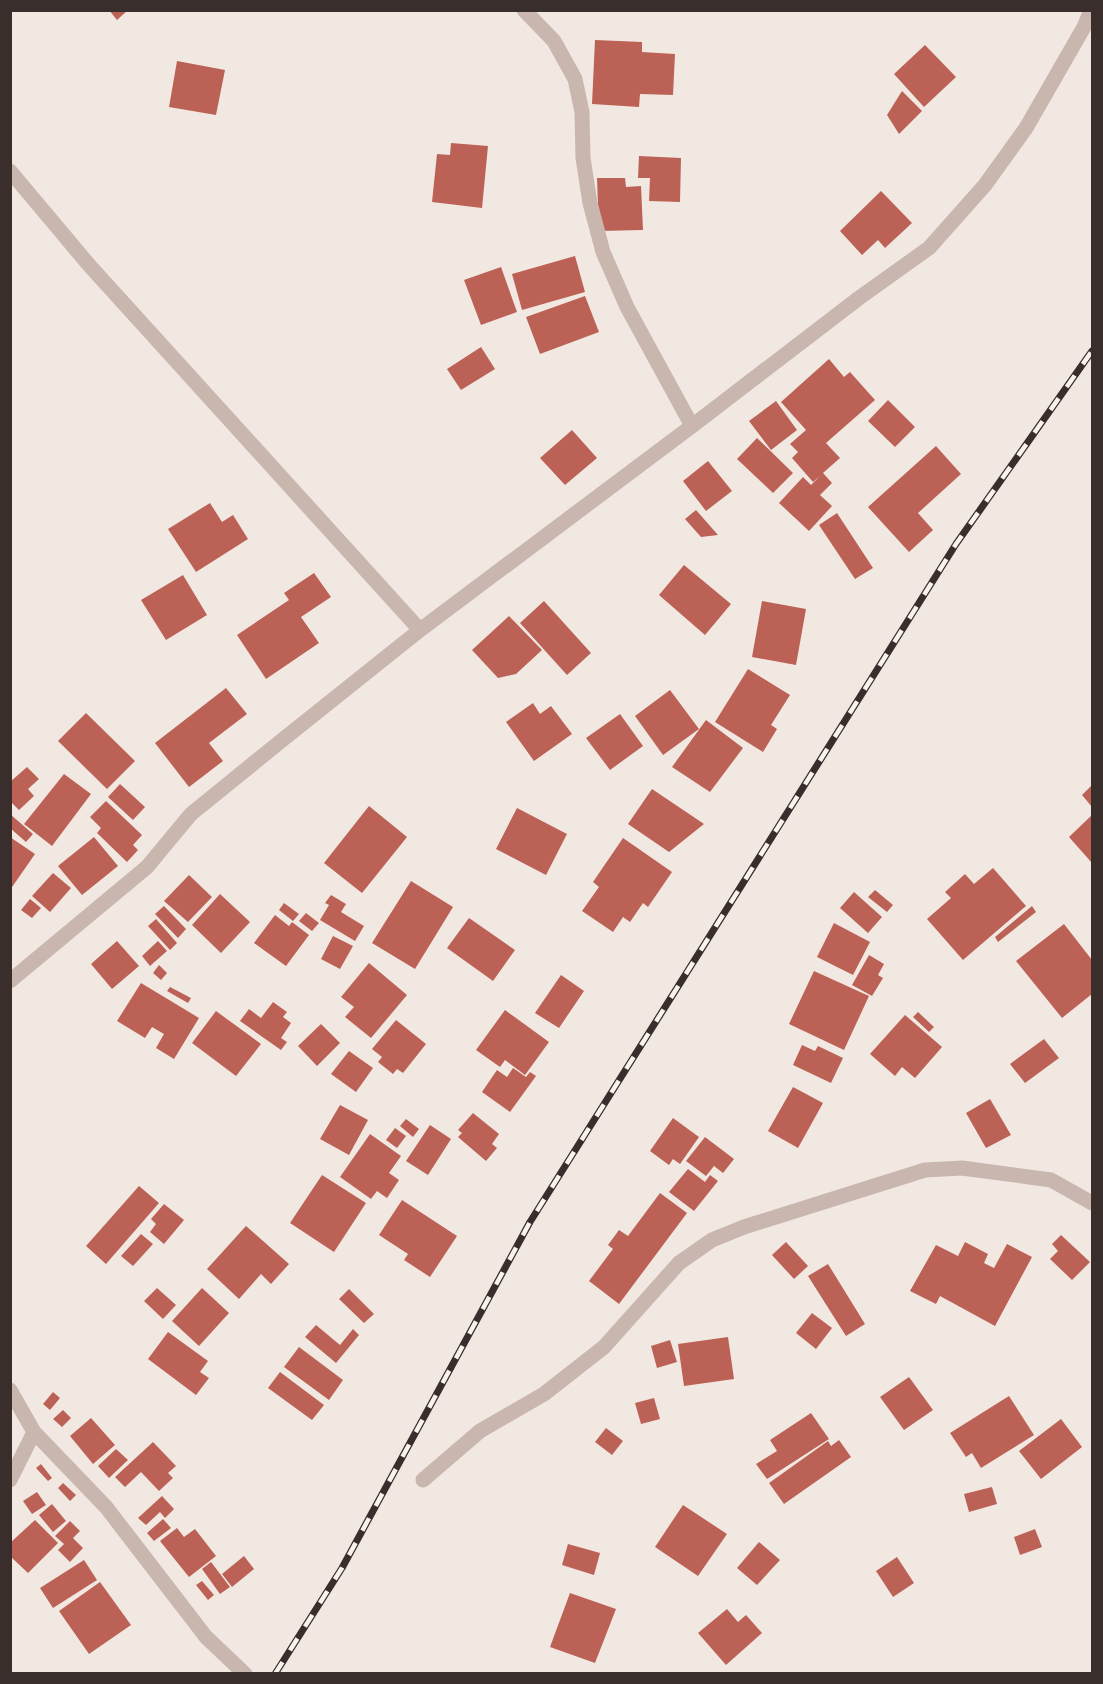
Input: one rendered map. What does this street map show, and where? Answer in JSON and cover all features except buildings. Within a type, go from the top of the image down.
[{"type":"street","points":[[524,10],[554,42],[575,79],[582,112],[583,158],[590,203],[603,252],[627,307],[692,426]]},
{"type":"street","points":[[10,981],[147,867],[192,814],[420,630],[859,298],[929,248],[985,185],[1026,128],[1084,27],[1091,10]]},
{"type":"street","points":[[10,171],[89,265],[420,630]]},
{"type":"street","points":[[423,1480],[480,1431],[544,1394],[604,1347],[679,1263],[712,1240],[744,1227],[925,1170],[962,1168],[1051,1180],[1092,1203]]},
{"type":"street","points":[[10,1389],[34,1432],[106,1508],[206,1637],[245,1674]]},
{"type":"street","points":[[10,1480],[34,1432]]},
{"type":"railway","points":[[275,1674],[342,1568],[530,1222],[956,544],[1092,351]]}]
